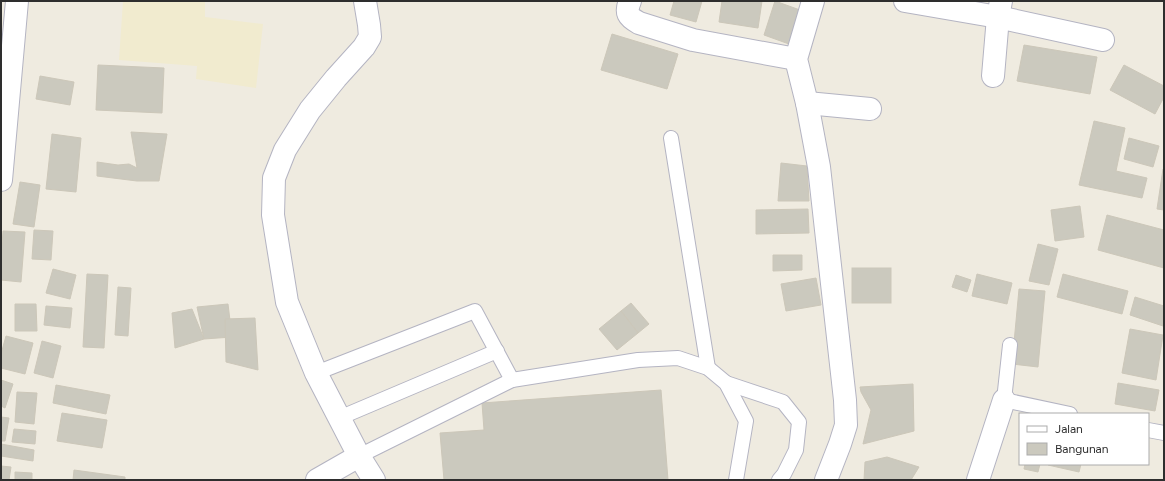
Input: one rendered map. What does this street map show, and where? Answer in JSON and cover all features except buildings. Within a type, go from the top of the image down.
[{"type":"street","points":[[1,180],[17,1]]},
{"type":"street","points":[[365,1],[370,37],[364,47],[310,110],[285,150],[274,178],[273,215],[288,302],[316,373],[359,456],[374,480]]},
{"type":"street","points":[[630,1],[628,14],[631,19],[639,23],[693,40],[796,59]]},
{"type":"street","points":[[813,1],[796,59],[807,103],[819,167],[845,400],[846,425],[826,480]]},
{"type":"street","points":[[905,1],[1000,9],[1103,40]]},
{"type":"street","points":[[992,76],[1000,9]]},
{"type":"street","points":[[807,103],[870,109]]},
{"type":"street","points":[[978,480],[1004,400]]},
{"type":"street","points":[[317,480],[359,456]]},
{"type":"lane","points":[[671,138],[708,368]]},
{"type":"lane","points":[[316,373],[475,311],[512,380]]},
{"type":"lane","points":[[1010,345],[1004,400],[1065,413]]},
{"type":"lane","points":[[339,418],[497,350]]},
{"type":"lane","points":[[359,456],[512,380],[638,360],[678,358],[708,368],[726,383],[783,402],[799,422],[796,450],[784,474],[779,480]]},
{"type":"lane","points":[[726,383],[746,421],[736,480]]},
{"type":"lane","points":[[1149,430],[1164,433]]},
{"type":"shaded area","points":[[123,1],[205,1],[205,17],[263,24],[256,88],[196,79],[197,66],[119,60]]}]
